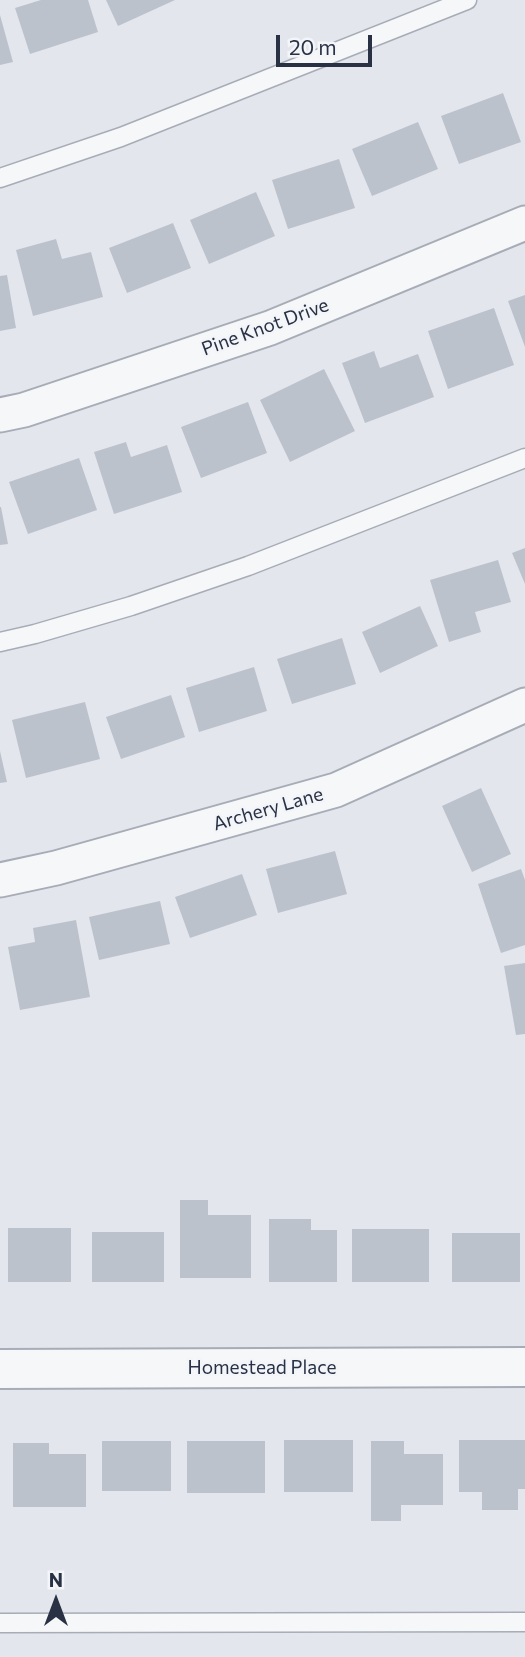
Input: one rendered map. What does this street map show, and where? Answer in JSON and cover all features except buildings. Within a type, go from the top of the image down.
[{"type":"street","name":"Pine Knot Drive","points":[[0,415],[24,410],[270,328],[525,223]]},
{"type":"street","name":"Archery Lane","points":[[0,880],[56,868],[336,790],[525,705]]},
{"type":"street","name":"Homestead Place","points":[[0,1369],[525,1367]]},
{"type":"lane","points":[[0,178],[121,137],[467,0]]},
{"type":"lane","points":[[0,642],[131,606],[248,566],[525,458]]},
{"type":"lane","points":[[0,1623],[525,1622]]}]
